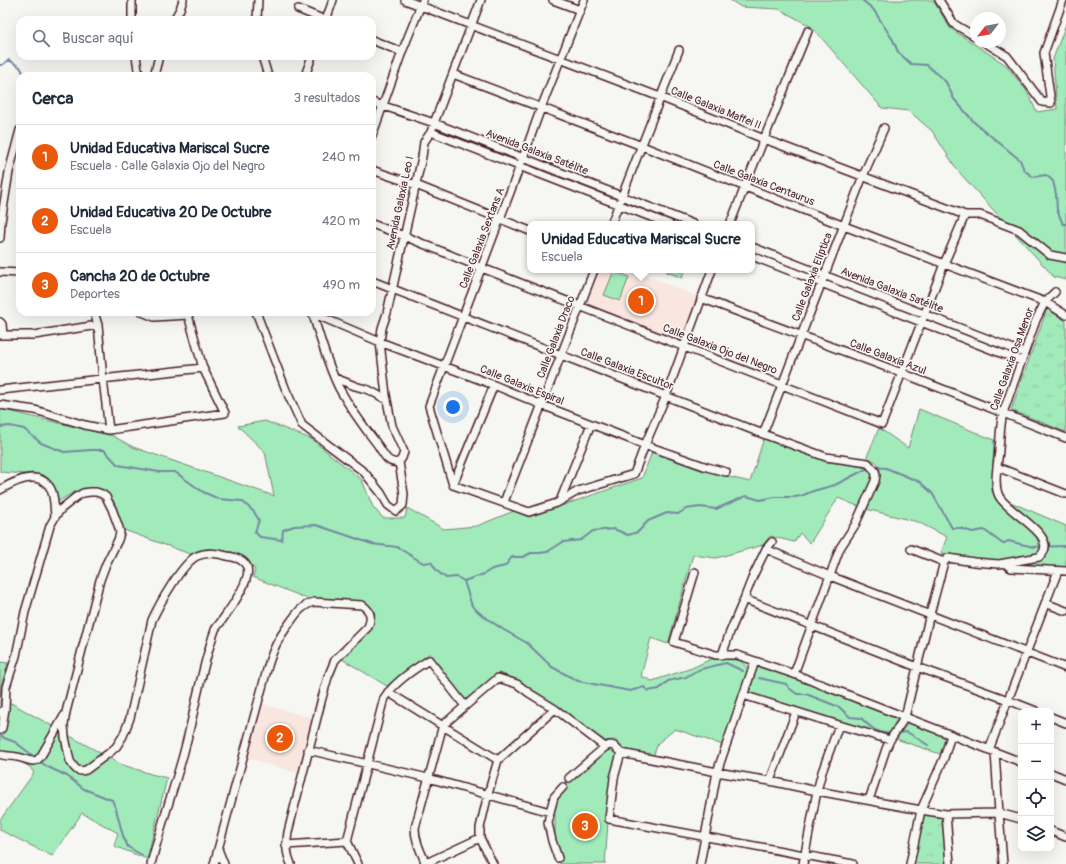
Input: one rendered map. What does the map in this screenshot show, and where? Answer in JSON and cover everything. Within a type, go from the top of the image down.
[{"type":"street","points":[[132,0],[132,16]]},
{"type":"street","points":[[176,16],[183,0]]},
{"type":"street","points":[[257,16],[258,0]]},
{"type":"street","points":[[327,16],[333,0]]},
{"type":"street","name":"Calle Galaxia Maffei II","points":[[405,0],[422,3],[471,26],[660,97],[965,215],[980,215],[1019,230],[1050,255],[1066,258]]},
{"type":"street","name":"Avenida Galaxia Leo I","points":[[399,462],[404,452],[392,426],[387,400],[380,342],[382,328],[416,185],[424,142],[431,132],[481,0]]},
{"type":"street","points":[[553,0],[580,10]]},
{"type":"street","name":"Calle Galaxia Sextans A","points":[[453,485],[429,406],[541,108],[584,0]]},
{"type":"street","points":[[939,0],[954,24],[970,33]]},
{"type":"street","points":[[994,48],[1007,56],[1042,102],[1051,104],[1044,53],[1063,0]]},
{"type":"street","points":[[376,125],[402,52],[422,3]]},
{"type":"street","points":[[298,9],[315,16]]},
{"type":"street","points":[[731,221],[808,31]]},
{"type":"street","points":[[376,42],[402,52]]},
{"type":"street","points":[[612,221],[679,50]]},
{"type":"street","points":[[137,60],[138,72]]},
{"type":"street","points":[[155,72],[158,60]]},
{"type":"street","points":[[263,60],[267,72]]},
{"type":"street","points":[[306,72],[311,60]]},
{"type":"street","name":"Calle Galaxia Centaurus","points":[[454,74],[844,226],[1045,302],[1066,315]]},
{"type":"street","name":"Avenida Galaxia Satélite","points":[[376,104],[434,123],[685,221]]},
{"type":"street","name":"Calle Galaxia Elíptica","points":[[763,434],[863,176],[884,128]]},
{"type":"street","name":"Avenida Galaxia Satélite","points":[[431,132],[661,221]]},
{"type":"street","points":[[0,238],[9,172],[16,145]]},
{"type":"street","points":[[376,171],[416,185],[527,230]]},
{"type":"street","points":[[902,373],[924,314],[965,215]]},
{"type":"street","name":"Calle Galaxia Ojo del Negro","points":[[376,226],[882,424],[902,373]]},
{"type":"street","name":"Avenida Galaxia Satélite","points":[[755,248],[1024,353]]},
{"type":"street","name":"Avenida Galaxia Satélite","points":[[755,257],[1021,361]]},
{"type":"street","points":[[0,272],[16,273]]},
{"type":"street","name":"Calle Galaxia Draco","points":[[504,502],[593,273]]},
{"type":"street","points":[[494,385],[453,485],[529,512],[560,501],[578,491],[634,474],[666,396],[711,273]]},
{"type":"street","name":"Calle Galaxia Escultor","points":[[376,283],[763,434],[826,457],[868,464],[875,471],[875,481],[855,525],[840,548],[830,576]]},
{"type":"street","name":"Calle Galaxia Osa Menor","points":[[944,562],[948,558],[987,564],[1006,564],[1039,557],[1045,550],[1043,538],[1035,529],[1004,504],[996,490],[1000,424],[1003,413],[1036,320],[1045,302],[1055,292]]},
{"type":"street","name":"Calle Galaxia Azul","points":[[702,298],[902,373],[1066,438]]},
{"type":"street","points":[[95,316],[98,326],[109,430]]},
{"type":"street","points":[[152,316],[171,316]]},
{"type":"street","points":[[0,405],[35,410],[85,425],[109,430],[225,413],[203,368],[188,316]]},
{"type":"street","points":[[258,316],[286,390],[302,425],[364,472],[381,492],[388,505],[396,511],[403,506],[404,494],[399,462],[394,463],[387,459],[351,408],[335,378],[313,316]]},
{"type":"street","name":"Calle Galaxis Espiral","points":[[321,316],[380,342],[494,385],[590,424],[707,467],[726,472]]},
{"type":"street","points":[[0,322],[2,324],[1,335],[34,335],[98,326]]},
{"type":"street","points":[[0,390],[203,368]]},
{"type":"street","points":[[335,378],[370,390],[387,400]]},
{"type":"street","points":[[560,501],[590,424]]},
{"type":"street","points":[[997,467],[1066,494]]},
{"type":"street","points":[[0,483],[0,491],[18,481],[27,479],[37,479],[45,482],[52,492],[55,517]]},
{"type":"street","points":[[0,730],[2,728],[6,687],[16,656],[25,612],[47,535],[60,509],[76,497],[83,493],[96,492],[102,494],[109,502],[118,523],[120,533],[100,580],[66,712],[64,725],[65,737],[70,761],[77,770],[86,770],[109,753],[123,736],[130,718],[152,620],[158,607],[178,576],[192,560],[205,554],[221,554],[244,562],[248,571],[247,578],[240,592],[216,628],[202,674],[182,759],[151,864]]},
{"type":"street","points":[[722,655],[753,576],[766,549],[772,542]]},
{"type":"street","points":[[766,549],[830,576],[1066,668]]},
{"type":"street","points":[[869,800],[886,749],[905,717],[944,562],[911,549]]},
{"type":"street","points":[[1006,564],[1011,568],[1066,571]]},
{"type":"street","points":[[1003,864],[992,751],[1008,700],[1058,571]]},
{"type":"street","points":[[695,572],[674,642],[716,656],[737,655],[794,674],[1018,761]]},
{"type":"street","points":[[794,674],[830,576]]},
{"type":"street","points":[[744,599],[917,667],[1028,708]]},
{"type":"street","points":[[214,864],[272,652],[280,636],[299,610],[314,602],[362,605],[367,608],[371,615],[368,627],[335,660],[328,677],[288,832],[286,845],[291,864]]},
{"type":"street","points":[[1045,603],[1066,611]]},
{"type":"street","points":[[358,864],[347,841],[384,698],[388,692],[416,668],[429,660],[465,706]]},
{"type":"street","points":[[700,864],[717,772],[755,661]]},
{"type":"street","points":[[480,838],[425,864],[416,842],[415,828],[443,725],[498,678],[516,684],[555,709],[605,748]]},
{"type":"street","points":[[388,692],[498,760]]},
{"type":"street","points":[[744,695],[890,740]]},
{"type":"street","points":[[492,864],[480,838],[480,828],[498,760],[555,709]]},
{"type":"street","points":[[0,754],[29,761],[39,759],[66,712]]},
{"type":"street","points":[[770,781],[796,712]]},
{"type":"street","points":[[1054,718],[1066,723]]},
{"type":"street","points":[[803,864],[817,791],[822,772],[839,725]]},
{"type":"street","points":[[910,864],[921,810],[944,758],[951,735]]},
{"type":"street","points":[[569,778],[610,745],[614,746],[621,754],[921,810],[946,814],[999,813],[1018,818]]},
{"type":"street","points":[[308,750],[428,778],[550,812]]},
{"type":"street","points":[[621,754],[614,778],[609,819],[853,864]]},
{"type":"street","points":[[1054,774],[1066,779]]},
{"type":"street","points":[[558,858],[548,823],[554,797],[563,787]]},
{"type":"street","points":[[946,814],[950,864]]},
{"type":"street","points":[[1054,831],[1066,836]]},
{"type":"street","points":[[286,845],[347,841]]},
{"type":"street","points":[[218,849],[224,864]]},
{"type":"shaded area","points":[[596,273],[640,273],[698,297],[681,344],[583,305]]},
{"type":"shaded area","points":[[262,704],[313,718],[298,773],[247,758]]},
{"type":"green space","points":[[730,0],[933,0],[950,28],[970,41],[970,48],[980,48],[1006,65],[1026,90],[1037,112],[1057,109],[1053,59],[1066,24],[1066,280],[1054,277],[958,171],[932,131],[909,111],[882,108],[812,27],[779,9],[741,7]]},
{"type":"green space","points":[[613,273],[619,273],[629,277],[620,301],[604,295]]},
{"type":"green space","points":[[670,273],[684,273],[682,278]]},
{"type":"green space","points":[[1047,309],[1066,321],[1066,432],[1011,410]]},
{"type":"green space","points":[[0,409],[113,436],[133,447],[274,496],[265,452],[238,426],[265,421],[311,439],[362,480],[373,507],[383,518],[405,518],[407,508],[444,529],[477,526],[514,511],[529,517],[642,478],[652,452],[701,470],[750,482],[764,438],[828,462],[855,465],[869,469],[874,476],[860,507],[838,498],[810,543],[800,533],[794,542],[770,536],[763,545],[716,558],[693,555],[668,644],[651,638],[641,676],[652,681],[692,668],[711,659],[740,660],[748,669],[723,745],[675,729],[658,743],[653,757],[624,750],[615,740],[605,741],[518,680],[499,673],[465,700],[430,653],[387,686],[342,659],[374,625],[375,611],[364,602],[308,599],[253,577],[255,570],[248,560],[232,552],[207,549],[190,554],[124,530],[113,500],[107,493],[100,489],[86,488],[79,490],[58,502],[53,485],[37,475],[0,472]]},
{"type":"green space","points":[[919,409],[994,440],[992,491],[997,501],[1036,534],[1040,550],[1036,554],[1030,557],[997,562],[941,553],[947,537],[918,522],[866,509],[880,475],[880,469],[877,463],[866,459],[879,428],[908,448]]},
{"type":"green space","points":[[1008,501],[1066,526],[1066,567],[1016,565],[1043,559],[1049,548],[1049,544],[1045,535],[1040,529]]},
{"type":"green space","points":[[0,662],[8,663],[1,686],[0,696]]},
{"type":"green space","points":[[762,666],[897,719],[888,736],[749,693],[757,668]]},
{"type":"green space","points":[[0,699],[13,704],[120,764],[167,778],[147,859],[114,846],[118,833],[82,813],[52,856],[0,830],[0,820],[34,773],[30,767],[0,750]]},
{"type":"green space","points":[[908,723],[948,737],[943,755],[896,739]]},
{"type":"green space","points":[[610,748],[617,752],[617,756],[608,822],[605,864],[560,864],[555,841],[555,806],[566,783]]},
{"type":"green space","points":[[923,814],[942,816],[946,864],[914,864]]},
{"type":"waterway","points":[[862,0],[873,9],[893,40],[898,52],[911,64],[927,65],[946,82],[954,99],[975,123],[1020,160],[1024,170],[1033,177],[1046,175],[1053,181],[1057,210],[1063,224],[1066,224]]},
{"type":"waterway","points":[[0,65],[9,60],[20,67],[23,72]]},
{"type":"waterway","points":[[0,427],[10,426],[24,429],[41,443],[64,452],[104,450],[118,465],[159,472],[175,472],[203,492],[219,499],[242,501],[254,512],[259,520],[255,532],[260,537],[282,540],[283,530],[294,526],[316,525],[372,544],[397,547],[423,563],[431,562],[437,571],[446,578],[457,577],[464,581],[484,574],[492,569],[505,566],[512,557],[523,557],[531,553],[547,552],[563,542],[581,540],[593,531],[614,529],[628,535],[638,532],[648,521],[667,513],[678,514],[686,509],[700,507],[716,509],[746,496],[760,500],[775,497],[801,496],[835,485],[868,468]]},
{"type":"waterway","points":[[874,467],[886,468],[920,482],[932,493],[952,528],[960,528],[972,532],[984,530],[1003,544],[1008,541],[1034,547],[1066,546]]},
{"type":"waterway","points":[[464,581],[472,606],[483,616],[527,643],[552,667],[578,681],[630,691],[644,687],[648,691],[659,689],[668,681],[686,677],[701,669],[726,663],[743,671]]},
{"type":"waterway","points":[[759,678],[786,684],[797,694],[806,694],[839,707],[850,717],[861,718],[878,731],[891,733]]},
{"type":"waterway","points":[[899,733],[907,732],[928,745]]},
{"type":"waterway","points":[[0,734],[4,738],[15,742],[36,758]]},
{"type":"waterway","points":[[39,760],[46,766],[67,776],[84,789],[112,800],[128,847],[142,855]]},
{"type":"place","name":"Unidad Educativa Mariscal Sucre","points":[[641,301]]},
{"type":"place","name":"Unidad Educativa 20 De Octubre","points":[[280,738]]},
{"type":"place","name":"Cancha 20 de Octubre","points":[[585,826]]}]
